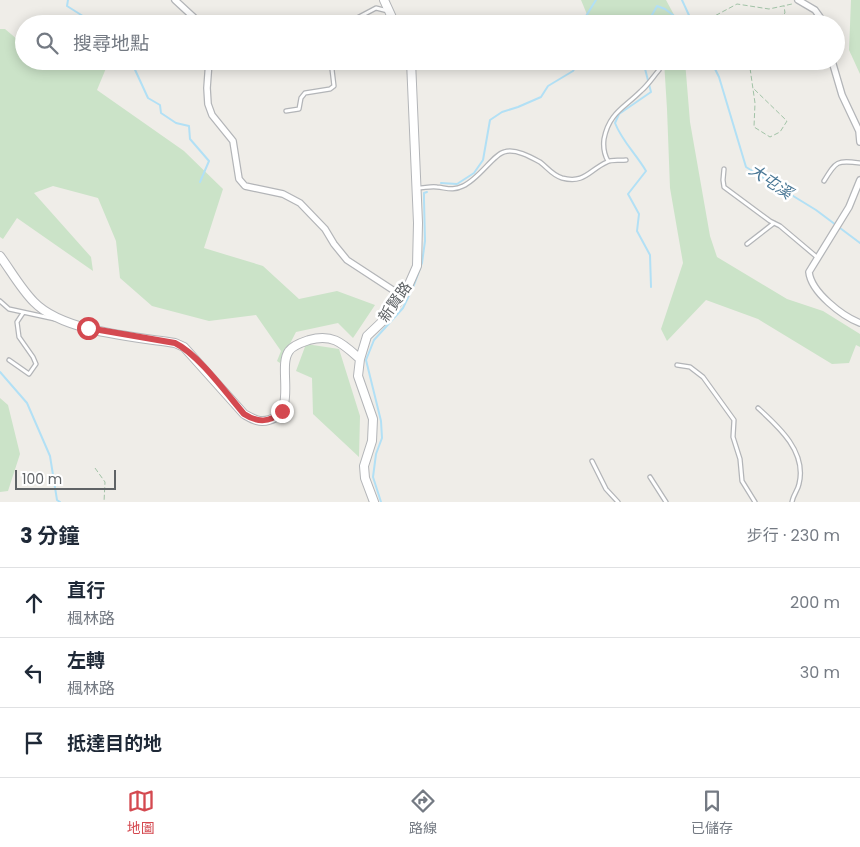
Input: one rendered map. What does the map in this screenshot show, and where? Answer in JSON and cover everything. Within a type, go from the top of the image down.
[{"type":"street","points":[[175,0],[191,15]]},
{"type":"street","points":[[384,0],[390,15]]},
{"type":"street","points":[[799,1],[815,10],[819,15]]},
{"type":"street","points":[[208,70],[208,104],[212,115],[233,142],[239,178],[246,186],[282,194],[300,203],[325,229],[347,260],[402,296]]},
{"type":"street","name":"新賢路","points":[[374,502],[365,478],[364,466],[372,442],[373,419],[358,376],[360,359],[367,336],[387,317],[402,296],[417,266],[418,223],[411,70]]},
{"type":"street","points":[[835,70],[842,95],[859,131],[860,142]]},
{"type":"street","points":[[860,180],[849,207],[828,244],[808,272],[813,286],[842,312],[860,323]]},
{"type":"street","points":[[0,256],[34,303],[55,317],[88,328],[175,343],[184,347],[244,414],[254,420],[264,421],[274,418],[282,411],[285,402],[286,358],[288,351],[294,346],[321,337],[332,339],[341,343],[360,359]]},
{"type":"lane","points":[[363,15],[376,8],[388,11]]},
{"type":"lane","points":[[286,111],[299,109],[305,93],[330,89],[334,86],[332,70]]},
{"type":"lane","points":[[608,161],[604,155],[604,141],[607,127],[613,115],[641,91],[659,70]]},
{"type":"lane","points":[[417,188],[436,186],[449,190],[463,187],[477,178],[504,151],[517,152],[532,158],[542,163],[553,174],[563,178],[578,179],[586,176],[608,161],[626,160]]},
{"type":"lane","points":[[824,181],[833,165],[841,161],[860,163]]},
{"type":"lane","points":[[724,169],[724,187],[774,224],[780,226],[818,258]]},
{"type":"lane","points":[[747,244],[774,224]]},
{"type":"lane","points":[[0,301],[9,309],[68,322]]},
{"type":"lane","points":[[9,360],[30,374],[36,364],[19,337],[17,322],[22,313]]},
{"type":"lane","points":[[678,365],[690,367],[703,378],[734,420],[733,437],[740,460],[742,480],[755,502]]},
{"type":"lane","points":[[758,408],[777,424],[798,453],[799,485],[792,502]]},
{"type":"lane","points":[[592,461],[606,489],[618,502]]},
{"type":"lane","points":[[650,477],[666,502]]},
{"type":"path","points":[[716,15],[737,4],[769,9],[799,1]]},
{"type":"path","points":[[783,15],[785,13],[784,6]]},
{"type":"path","points":[[751,70],[754,89],[754,127],[770,137],[780,132],[787,121],[754,89]]},
{"type":"path","points":[[95,468],[105,482],[104,502]]},
{"type":"green space","points":[[581,0],[666,0],[674,15],[587,15]]},
{"type":"green space","points":[[851,0],[860,0],[860,74],[849,50]]},
{"type":"green space","points":[[0,29],[5,29],[15,37],[15,70],[105,70],[97,90],[184,151],[223,189],[204,248],[263,266],[299,299],[337,291],[375,305],[353,338],[338,323],[296,332],[280,363],[277,361],[281,351],[256,315],[209,321],[152,306],[120,278],[116,241],[98,198],[53,186],[34,193],[91,257],[93,271],[17,218],[3,239],[0,237]]},
{"type":"green space","points":[[665,70],[686,70],[690,122],[710,236],[717,257],[787,299],[823,311],[860,334],[860,347],[856,345],[849,363],[832,364],[758,319],[706,300],[667,341],[661,329],[683,263],[670,188]]},
{"type":"green space","points":[[306,344],[339,349],[360,416],[359,457],[313,414],[312,378],[296,371]]},
{"type":"green space","points":[[0,398],[8,405],[20,454],[8,491],[0,492]]},
{"type":"waterway","points":[[68,0],[67,6],[81,15]]},
{"type":"waterway","points":[[587,15],[596,0]]},
{"type":"waterway","name":"大屯溪","points":[[682,0],[689,15]]},
{"type":"waterway","points":[[652,15],[657,6],[673,15]]},
{"type":"waterway","points":[[135,70],[148,98],[160,105],[161,113],[176,123],[189,126],[190,139],[209,161],[200,182]]},
{"type":"waterway","points":[[441,183],[457,184],[474,173],[483,160],[490,120],[502,112],[541,97],[548,86],[574,70]]},
{"type":"waterway","points":[[645,70],[651,92],[619,114],[615,123],[621,136],[646,171],[628,194],[639,214],[637,231],[650,255],[651,287]]},
{"type":"waterway","name":"大屯溪","points":[[716,70],[746,167],[816,210],[860,243]]},
{"type":"waterway","points":[[381,502],[373,477],[376,454],[382,438],[381,421],[366,360],[374,340],[403,308],[422,263],[425,241],[424,193],[427,192]]},
{"type":"waterway","points":[[0,372],[27,403],[50,456],[57,500],[60,502]]},
{"type":"route","points":[[88,328],[175,343],[184,347],[196,359],[244,414],[254,420],[264,421],[274,418],[282,411]]}]
